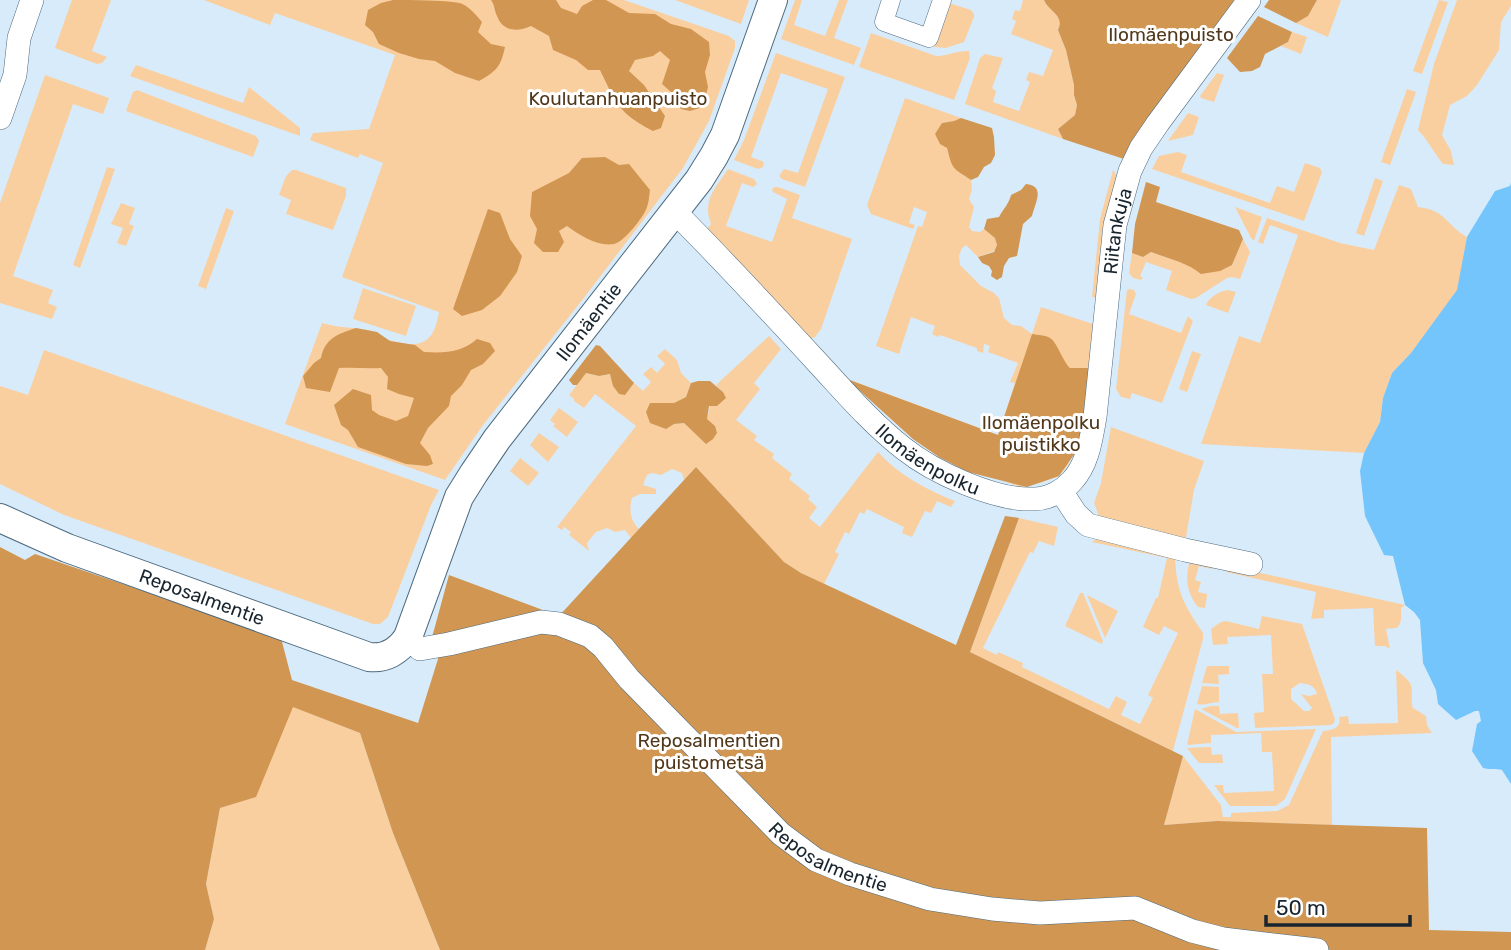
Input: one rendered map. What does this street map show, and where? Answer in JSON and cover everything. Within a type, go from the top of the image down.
[{"type":"street","points":[[0,118],[15,75],[19,38],[32,0]]},
{"type":"street","name":"Ilomäentie","points":[[412,646],[410,632],[459,497],[497,439],[699,180],[725,135],[773,0]]},
{"type":"street","points":[[891,0],[884,22],[929,38],[942,0]]},
{"type":"street","name":"Riitankuja","points":[[1061,491],[1073,481],[1083,465],[1090,445],[1115,225],[1130,171],[1141,148],[1249,0]]},
{"type":"street","name":"Ilomäenpolku","points":[[674,211],[869,417],[905,450],[943,473],[980,489],[1012,497],[1035,499],[1061,491]]},
{"type":"street","points":[[1061,491],[1076,514],[1088,525],[1251,564]]},
{"type":"street","name":"Reposalmentie","points":[[0,518],[67,548],[369,657],[377,658],[412,646],[449,644],[541,622],[559,624],[590,636],[699,752],[793,844],[816,860],[898,890],[930,900],[1040,913],[1135,908],[1170,924],[1223,939],[1317,950]]},
{"type":"green space","points":[[72,0],[111,0],[92,51],[107,57],[102,63],[97,64],[55,48]]},
{"type":"green space","name":"Koulutanhuanpuisto","points":[[204,0],[624,0],[729,36],[735,41],[735,48],[709,121],[683,168],[483,425],[445,480],[285,424],[322,323],[372,331],[389,340],[418,344],[430,337],[437,322],[439,312],[342,277],[383,163],[360,154],[358,158],[310,140],[313,133],[369,129],[395,55],[275,13],[270,25]]},
{"type":"green space","points":[[393,0],[463,4],[482,22],[478,32],[491,44],[505,47],[500,63],[494,71],[479,81],[455,73],[435,61],[399,53],[379,44],[373,32],[365,25],[368,10]]},
{"type":"green space","points":[[491,0],[556,0],[561,8],[577,14],[582,6],[593,0],[606,0],[629,13],[655,14],[671,24],[691,29],[709,42],[710,55],[705,72],[708,87],[703,107],[690,111],[681,109],[671,92],[662,84],[670,60],[660,51],[653,56],[635,60],[629,71],[644,85],[665,116],[661,128],[653,131],[632,119],[619,106],[600,70],[588,70],[576,60],[553,50],[549,36],[531,26],[516,30],[507,28],[496,14]]},
{"type":"green space","points":[[675,0],[749,0],[741,24]]},
{"type":"green space","points":[[795,0],[802,0],[794,25],[825,36],[839,0],[848,0],[834,38],[861,48],[854,65],[781,39]]},
{"type":"green space","points":[[1023,0],[1044,0],[1058,17],[1058,30],[1066,50],[1077,105],[1075,115],[1058,129],[1063,139],[965,104],[980,58],[985,54],[1003,58],[992,88],[996,91],[993,102],[1019,111],[1030,82],[1026,80],[1029,72],[1043,76],[1053,50],[1011,34],[1016,21],[1012,19],[1015,10],[1020,11]]},
{"type":"green space","name":"Ilomäenpuisto","points":[[1044,0],[1234,0],[1225,18],[1124,159],[1063,139],[1058,129],[1075,115],[1077,105],[1066,50],[1058,30],[1058,17]]},
{"type":"green space","points":[[1269,0],[1317,0],[1308,16],[1296,23],[1264,7]]},
{"type":"green space","points":[[1317,0],[1341,0],[1328,37],[1296,23],[1308,16]]},
{"type":"green space","points":[[1439,0],[1448,2],[1422,74],[1413,71]]},
{"type":"green space","points":[[1457,0],[1511,0],[1511,6],[1501,22],[1499,50],[1477,85],[1467,96],[1450,105],[1442,135],[1451,151],[1454,165],[1443,164],[1418,130],[1434,64]]},
{"type":"green space","points":[[949,3],[971,10],[974,17],[964,42],[946,48],[934,47]]},
{"type":"green space","points":[[1258,16],[1292,32],[1288,42],[1265,54],[1260,67],[1240,72],[1227,58]]},
{"type":"green space","points":[[1292,32],[1307,37],[1301,54],[1281,46],[1288,42]]},
{"type":"green space","points":[[871,33],[936,56],[969,51],[970,58],[954,100],[859,67]]},
{"type":"green space","points":[[776,53],[845,77],[805,187],[779,176],[784,169],[798,173],[828,89],[781,73],[751,157],[762,161],[763,167],[758,169],[734,160]]},
{"type":"green space","points":[[136,65],[243,103],[249,87],[300,128],[300,136],[130,76]]},
{"type":"green space","points":[[1217,73],[1224,75],[1214,102],[1201,98],[1200,96]]},
{"type":"green space","points":[[45,75],[109,98],[103,114],[73,104],[13,276],[53,290],[48,303],[57,307],[52,319],[0,303],[0,203]]},
{"type":"green space","points":[[1407,89],[1416,92],[1390,165],[1381,162]]},
{"type":"green space","points":[[137,90],[256,136],[259,141],[253,157],[126,111],[133,92]]},
{"type":"green space","points":[[905,98],[961,118],[942,123],[953,162],[971,180],[969,199],[974,207],[969,227],[972,231],[980,232],[984,229],[996,238],[997,245],[994,251],[978,257],[966,245],[959,256],[960,265],[981,286],[999,298],[1004,318],[1012,325],[1021,326],[1032,334],[1041,307],[1096,325],[1085,420],[1068,465],[1059,476],[1020,487],[939,457],[913,439],[847,379],[998,435],[1015,383],[1010,382],[1018,363],[988,352],[990,346],[984,344],[983,353],[977,351],[977,348],[940,335],[938,337],[932,334],[935,326],[911,317],[899,354],[876,346],[918,226],[922,227],[927,212],[914,207],[909,223],[915,225],[913,229],[871,214],[867,205]]},
{"type":"green space","points":[[1188,113],[1199,117],[1193,135],[1168,141]]},
{"type":"green space","points":[[961,118],[992,128],[994,137],[995,155],[991,163],[984,167],[978,177],[971,180],[954,168],[947,148],[940,144],[935,134],[942,123]]},
{"type":"green space","points":[[1178,152],[1187,155],[1181,172],[1270,203],[1277,186],[1294,192],[1305,163],[1320,168],[1322,172],[1304,221],[1152,169],[1159,156]]},
{"type":"green space","points":[[605,157],[619,165],[629,164],[650,190],[648,205],[642,217],[628,234],[614,244],[595,242],[567,226],[559,231],[564,242],[558,252],[543,252],[534,243],[537,229],[530,216],[532,192],[569,173],[582,158]]},
{"type":"green space","points":[[107,167],[115,169],[80,268],[73,265]]},
{"type":"green space","points":[[728,169],[754,179],[757,184],[753,187],[742,183],[726,226],[772,242],[787,199],[773,192],[772,189],[778,187],[800,195],[792,218],[852,239],[821,329],[815,337],[810,339],[707,229],[711,224],[709,201]]},
{"type":"green space","points":[[292,170],[346,188],[346,196],[333,230],[286,214],[291,200],[279,195],[286,176]]},
{"type":"green space","points":[[1113,170],[1117,176],[1099,297],[1092,297],[1100,219]]},
{"type":"green space","points":[[1375,178],[1383,181],[1364,236],[1356,233]]},
{"type":"green space","points":[[1146,182],[1160,187],[1156,202],[1239,230],[1243,239],[1232,265],[1220,271],[1201,274],[1151,252],[1143,257],[1132,253],[1135,224]]},
{"type":"green space","points":[[1026,184],[1036,188],[1037,201],[1032,216],[1023,224],[1017,256],[1009,258],[1002,277],[997,280],[991,276],[989,266],[982,263],[978,257],[994,252],[997,245],[995,238],[984,229],[987,219],[999,217],[1011,195]]},
{"type":"green space","points":[[1399,185],[1411,189],[1418,207],[1435,211],[1467,237],[1458,290],[1411,353],[1392,373],[1383,398],[1380,422],[1364,453],[1201,444],[1239,336],[1260,343],[1298,235],[1270,225],[1263,244],[1258,242],[1267,218],[1340,243],[1374,250]]},
{"type":"green space","points":[[121,203],[135,208],[129,224],[134,226],[126,246],[117,243],[123,228],[111,224]]},
{"type":"green space","points":[[1235,207],[1262,217],[1254,241],[1251,238]]},
{"type":"green space","points":[[226,208],[234,211],[206,289],[198,286]]},
{"type":"green space","points":[[488,209],[500,213],[510,239],[522,256],[517,272],[500,296],[482,310],[462,316],[453,309]]},
{"type":"green space","points":[[1243,239],[1250,252],[1240,279],[1227,278],[1196,298],[1191,299],[1166,290],[1172,271],[1146,262],[1141,280],[1133,278],[1129,273],[1132,253],[1143,257],[1151,252],[1190,265],[1232,265]]},
{"type":"green space","points":[[363,288],[416,306],[406,336],[353,319]]},
{"type":"green space","points":[[1130,289],[1136,294],[1129,314],[1181,333],[1188,316],[1193,321],[1162,403],[1132,393],[1130,399],[1121,397],[1116,389],[1127,290]]},
{"type":"green space","points":[[1228,290],[1236,292],[1228,313],[1206,305],[1215,295]]},
{"type":"green space","points":[[356,328],[377,332],[390,341],[415,345],[424,352],[452,351],[477,339],[490,343],[495,351],[483,364],[471,370],[451,396],[449,406],[428,428],[420,443],[430,455],[433,464],[406,464],[358,447],[348,430],[341,425],[334,405],[353,389],[371,395],[372,410],[379,415],[396,421],[408,416],[414,398],[387,389],[388,377],[381,368],[339,368],[330,392],[306,388],[303,376],[321,358],[329,341]]},
{"type":"green space","name":"Ilomäenpolku puistikko","points":[[1032,334],[1053,340],[1070,368],[1091,368],[1085,420],[1078,449],[1059,476],[1027,487],[968,472],[939,457],[913,439],[847,379],[998,435]]},
{"type":"green space","points":[[769,336],[781,349],[754,383],[760,389],[736,420],[757,436],[754,440],[774,454],[772,458],[792,474],[789,479],[810,496],[808,499],[817,507],[809,518],[820,527],[878,452],[913,481],[955,501],[951,507],[937,501],[931,513],[925,511],[912,537],[902,533],[904,527],[867,509],[864,514],[860,512],[849,534],[845,532],[835,552],[839,554],[824,584],[784,562],[696,467],[684,480],[682,473],[672,469],[661,475],[647,475],[643,485],[656,489],[656,494],[640,494],[632,498],[631,515],[639,529],[631,538],[625,530],[615,532],[607,528],[596,532],[587,543],[589,551],[569,535],[571,532],[564,527],[562,530],[557,527],[636,426],[595,394],[584,408],[574,401],[569,395],[586,373],[599,376],[611,374],[613,386],[629,390],[634,383],[643,391],[651,382],[643,374],[651,367],[657,373],[665,364],[657,356],[665,349],[677,360],[681,373],[691,383],[686,397],[675,403],[661,404],[674,424],[684,423],[706,443],[710,406],[723,392],[716,385]]},
{"type":"green space","points":[[596,345],[600,346],[634,383],[625,395],[619,394],[613,386],[610,374],[599,376],[586,373],[577,385],[573,385],[569,380]]},
{"type":"green space","points":[[44,350],[439,490],[388,617],[380,624],[373,624],[64,515],[0,484],[0,386],[28,395]]},
{"type":"green space","points":[[1192,351],[1201,354],[1187,392],[1179,389]]},
{"type":"green space","points":[[710,381],[726,398],[717,406],[709,406],[707,419],[715,426],[717,433],[713,439],[706,444],[684,423],[674,424],[666,429],[650,423],[646,412],[650,403],[674,403],[686,397],[691,383]]},
{"type":"green space","points":[[559,408],[578,422],[567,437],[553,426],[555,424],[550,420]]},
{"type":"green space","points":[[1111,427],[1204,461],[1194,490],[1185,543],[1102,524],[1094,503],[1101,483]]},
{"type":"green space","points":[[539,433],[559,447],[548,462],[530,445]]},
{"type":"green space","points":[[520,458],[539,473],[528,486],[510,471]]},
{"type":"green space","name":"Reposalmentien puistometsä","points":[[696,467],[784,562],[801,573],[956,645],[1005,516],[1019,518],[970,652],[1183,756],[1164,825],[1217,821],[1427,828],[1429,930],[1511,932],[1511,950],[440,950],[393,833],[360,733],[293,707],[256,797],[220,808],[206,884],[214,919],[205,950],[0,950],[0,547],[25,560],[35,554],[281,638],[292,680],[418,723],[438,659],[431,641],[449,575],[559,616]]},
{"type":"green space","points":[[1019,518],[1058,527],[1054,546],[1039,541],[1033,553],[1030,552],[983,648],[1023,663],[1022,667],[1109,709],[1116,696],[1127,702],[1121,715],[1140,724],[1153,698],[1148,695],[1178,633],[1164,626],[1159,635],[1143,627],[1158,598],[1167,558],[1092,542],[1098,537],[1175,558],[1180,590],[1186,606],[1203,633],[1203,639],[1173,751],[970,652]]},
{"type":"green space","points":[[1190,560],[1213,566],[1212,569],[1199,566],[1195,580],[1201,582],[1198,592],[1207,594],[1205,608],[1198,607],[1189,590],[1187,572]]},
{"type":"green space","points":[[1229,566],[1405,605],[1401,608],[1398,627],[1386,629],[1390,649],[1375,646],[1373,608],[1324,610],[1324,618],[1311,619],[1316,592],[1226,572]]},
{"type":"green space","points":[[1080,593],[1083,593],[1102,644],[1065,626]]},
{"type":"green space","points":[[1087,595],[1118,611],[1105,638]]},
{"type":"green space","points":[[1262,616],[1302,624],[1335,719],[1334,723],[1255,728],[1254,713],[1264,712],[1262,674],[1273,674],[1271,635],[1227,637],[1228,644],[1213,645],[1211,629],[1226,621],[1259,629]],"holes":[[[1300,683],[1313,687],[1317,694],[1301,694],[1312,708],[1309,711],[1304,711],[1291,699],[1291,689]]]},
{"type":"green space","points":[[1207,666],[1229,666],[1229,674],[1218,675],[1219,684],[1202,683]]},
{"type":"green space","points":[[1396,670],[1410,683],[1413,708],[1426,716],[1432,733],[1331,737],[1332,825],[1217,821],[1164,825],[1183,756],[1221,805],[1223,817],[1231,817],[1231,813],[1277,811],[1289,805],[1323,731],[1338,726],[1339,717],[1348,716],[1349,724],[1398,723]]},
{"type":"green space","points":[[1202,686],[1219,687],[1219,702],[1197,704]]},
{"type":"green space","points":[[292,706],[360,733],[393,833],[440,950],[205,950],[214,919],[206,884],[220,808],[256,796]]},
{"type":"green space","points":[[1219,706],[1220,714],[1238,713],[1239,728],[1201,709]]},
{"type":"green space","points":[[1195,709],[1236,732],[1316,729],[1285,799],[1276,806],[1230,806],[1214,785],[1223,785],[1224,793],[1274,791],[1272,752],[1262,752],[1261,733],[1211,735],[1211,743],[1187,745]]},
{"type":"green space","points":[[1211,747],[1212,755],[1222,754],[1223,763],[1199,763],[1187,748]]},
{"type":"water","points":[[1511,183],[1511,784],[1502,770],[1483,768],[1472,751],[1477,724],[1481,721],[1479,711],[1456,720],[1438,704],[1436,690],[1423,663],[1420,620],[1405,605],[1393,556],[1384,555],[1365,516],[1360,471],[1364,453],[1380,422],[1383,398],[1392,373],[1411,353],[1457,290],[1467,237],[1495,191],[1510,186]]}]
